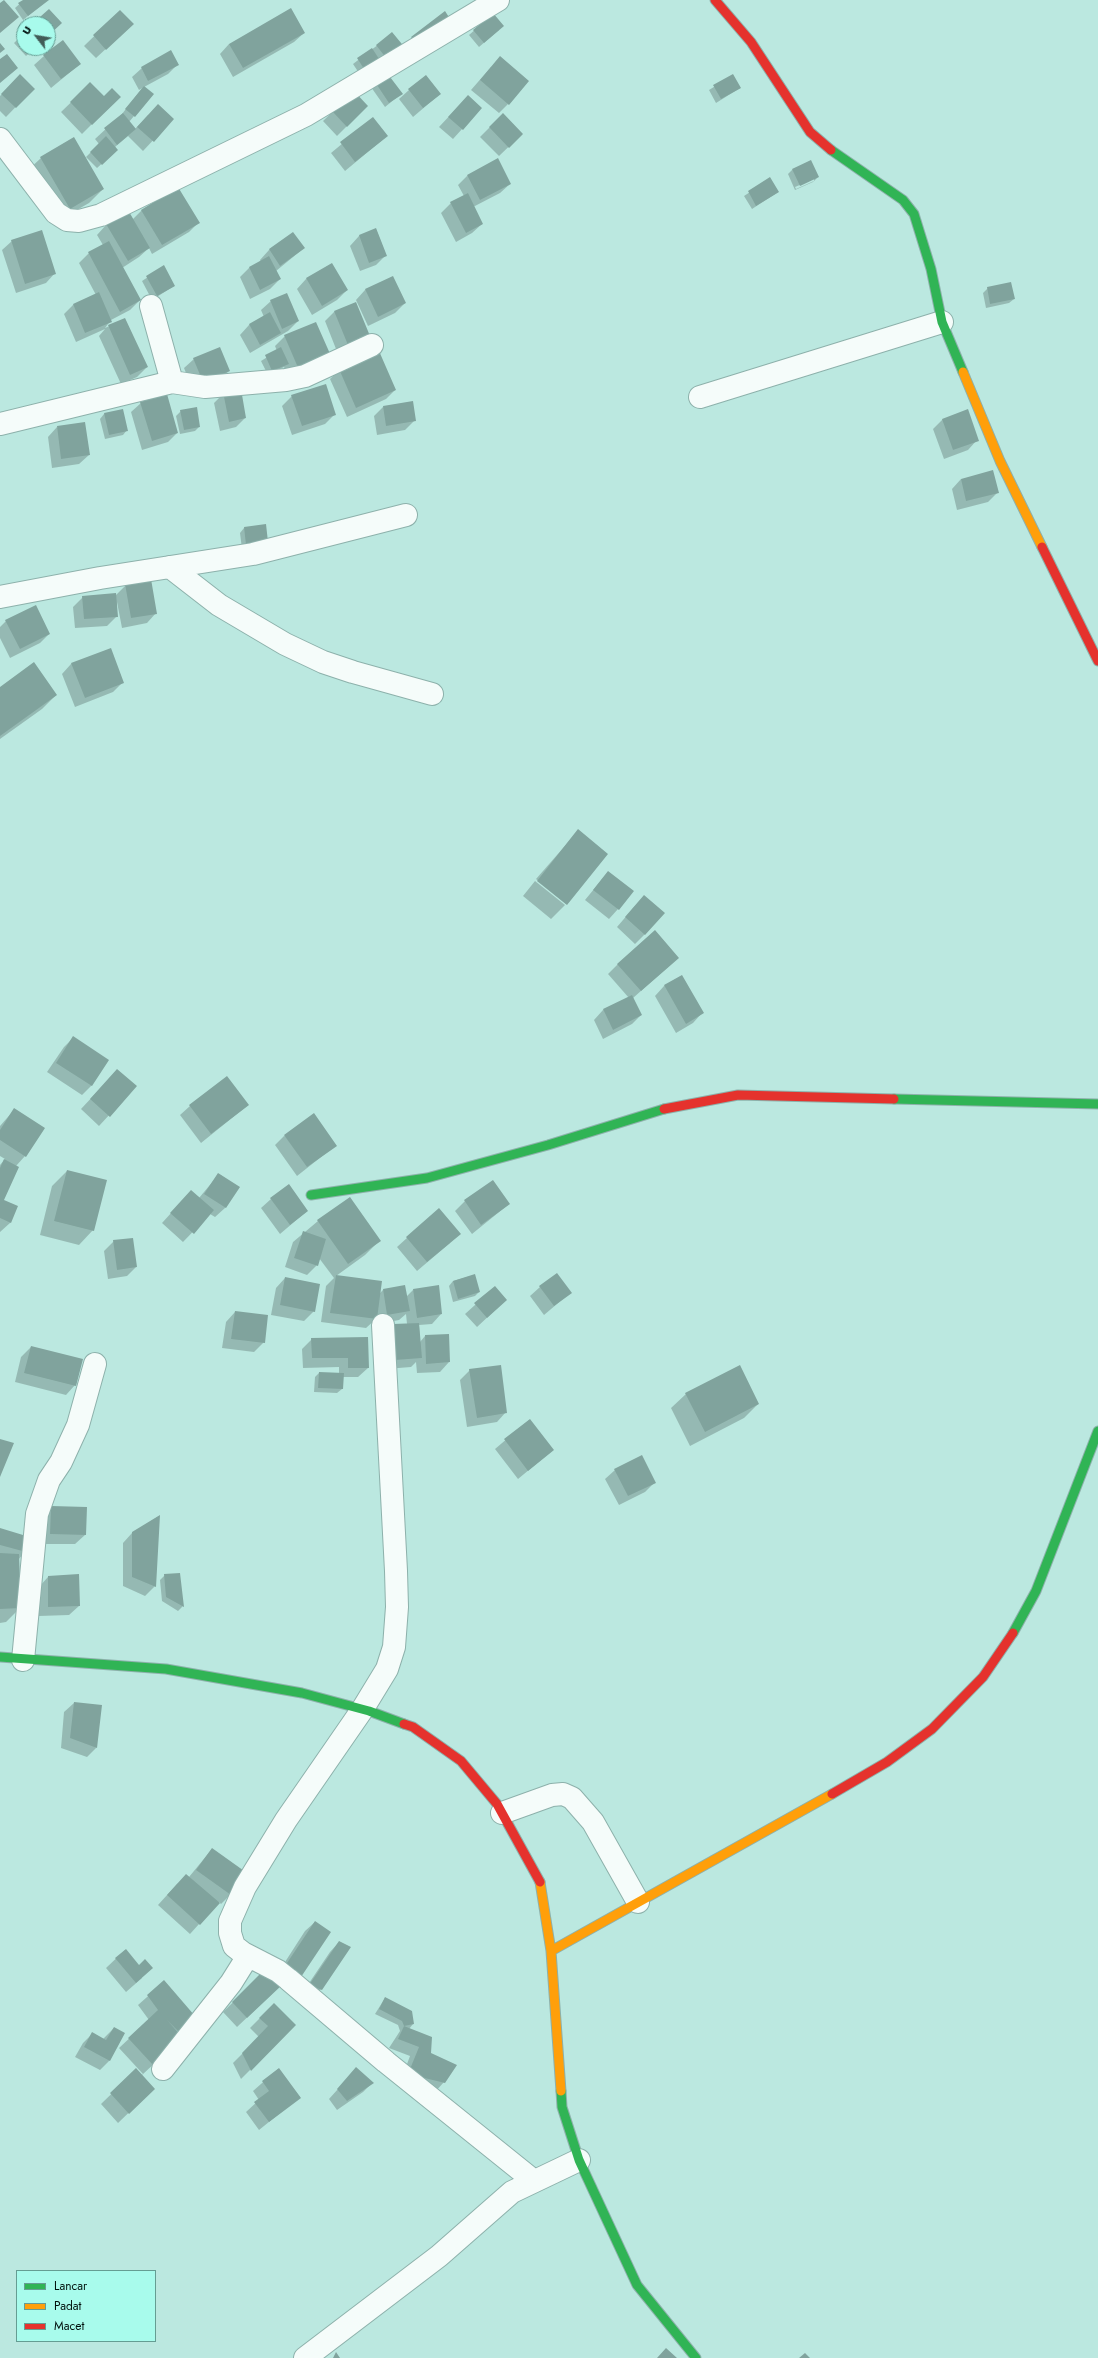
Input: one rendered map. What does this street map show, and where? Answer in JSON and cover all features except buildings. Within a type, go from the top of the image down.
[{"type":"street","points":[[0,139],[56,213],[67,220],[79,221],[101,215],[306,115],[498,0]]},
{"type":"street","points":[[714,0],[751,42],[810,132],[833,152],[903,200],[914,214],[931,269],[942,322],[1000,461],[1052,570],[1098,661]]},
{"type":"street","points":[[151,306],[172,382]]},
{"type":"street","points":[[700,397],[942,322]]},
{"type":"street","points":[[0,424],[172,382],[205,387],[286,380],[305,376],[372,345]]},
{"type":"street","points":[[0,597],[253,554],[406,515]]},
{"type":"street","points":[[170,567],[218,605],[285,644],[323,662],[432,694]]},
{"type":"street","points":[[311,1195],[427,1178],[548,1145],[664,1109],[738,1095],[1098,1104]]},
{"type":"street","points":[[383,1325],[397,1607],[394,1647],[387,1669],[362,1710],[286,1820],[234,1908],[230,1921],[230,1933],[234,1946],[248,1956],[278,1971],[386,2062],[534,2180]]},
{"type":"street","points":[[23,1660],[37,1514],[49,1480],[61,1462],[78,1425],[95,1364]]},
{"type":"street","points":[[551,1951],[887,1762],[932,1729],[983,1677],[1010,1638],[1036,1591],[1098,1431]]},
{"type":"street","points":[[0,1657],[23,1660],[166,1669],[302,1693],[362,1710],[413,1728],[461,1761],[502,1813],[540,1879],[551,1951],[562,2107],[579,2160],[638,2285],[696,2358]]},
{"type":"street","points":[[502,1813],[552,1795],[563,1794],[572,1798],[593,1822],[638,1902]]},
{"type":"street","points":[[163,2069],[231,1983],[248,1956]]},
{"type":"street","points":[[305,2358],[439,2256],[502,2199],[534,2180],[579,2160]]},
{"type":"traffic: fast","points":[[831,150],[903,200],[914,214],[931,269],[942,322],[963,372]]},
{"type":"traffic: fast","points":[[894,1099],[1098,1104]]},
{"type":"traffic: fast","points":[[311,1195],[427,1178],[548,1145],[664,1109]]},
{"type":"traffic: fast","points":[[1013,1633],[1036,1591],[1098,1431]]},
{"type":"traffic: fast","points":[[0,1657],[166,1669],[302,1693],[369,1711],[404,1724]]},
{"type":"traffic: fast","points":[[561,2091],[562,2107],[579,2160],[637,2285],[696,2358]]},
{"type":"traffic: slow","points":[[963,372],[1000,461],[1042,547]]},
{"type":"traffic: slow","points":[[551,1951],[832,1794]]},
{"type":"traffic: slow","points":[[540,1882],[551,1951],[561,2091]]},
{"type":"traffic: jam","points":[[715,0],[751,42],[810,132],[831,150]]},
{"type":"traffic: jam","points":[[1042,547],[1098,661]]},
{"type":"traffic: jam","points":[[664,1109],[738,1095],[894,1099]]},
{"type":"traffic: jam","points":[[832,1794],[887,1762],[932,1729],[983,1677],[1013,1633]]},
{"type":"traffic: jam","points":[[404,1724],[413,1727],[461,1761],[497,1804],[540,1882]]}]
